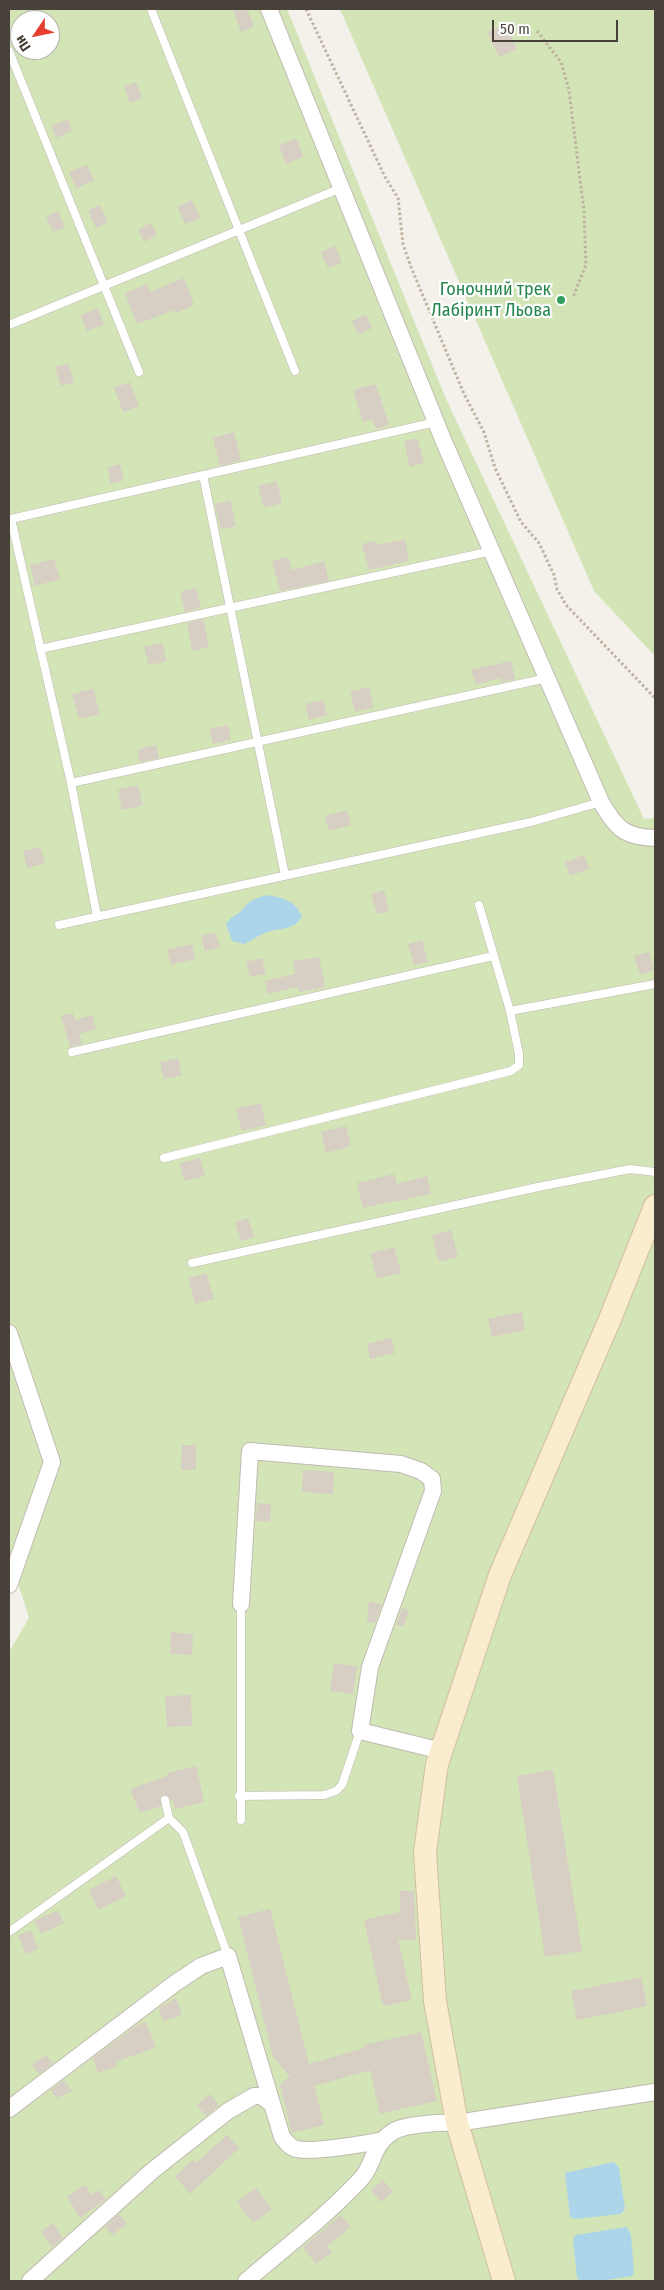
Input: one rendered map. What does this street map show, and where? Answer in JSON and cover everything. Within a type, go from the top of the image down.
[{"type":"street","points":[[269,9],[436,422],[601,802],[615,825],[638,838],[655,838]]},
{"type":"street","points":[[504,2281],[457,2123],[435,2001],[425,1852],[437,1764],[500,1575],[654,1214]]},
{"type":"street","points":[[9,1333],[52,1462],[9,1585]]},
{"type":"street","points":[[241,1604],[250,1451],[401,1464],[421,1471],[432,1478],[433,1491],[370,1667],[360,1731],[442,1751]]},
{"type":"street","points":[[9,2109],[174,1984],[201,1966],[228,1956],[282,2137],[296,2149],[336,2147],[380,2141]]},
{"type":"street","points":[[246,2281],[333,2208],[362,2177],[380,2141],[396,2129],[444,2122],[457,2123],[655,2092]]},
{"type":"street","points":[[30,2281],[152,2171],[228,2111],[254,2096],[261,2096],[272,2104]]},
{"type":"lane","points":[[151,9],[295,371]]},
{"type":"lane","points":[[9,51],[139,372]]},
{"type":"lane","points":[[9,325],[341,188]]},
{"type":"lane","points":[[98,916],[71,783],[11,520],[436,422]]},
{"type":"lane","points":[[203,475],[285,875]]},
{"type":"lane","points":[[40,649],[492,551]]},
{"type":"lane","points":[[71,783],[547,678]]},
{"type":"lane","points":[[59,925],[531,822],[601,802]]},
{"type":"lane","points":[[164,1158],[511,1071],[518,1065],[519,1054],[510,1011],[478,905]]},
{"type":"lane","points":[[72,1052],[493,956]]},
{"type":"lane","points":[[510,1011],[655,984]]},
{"type":"lane","points":[[192,1263],[556,1183],[630,1169],[655,1172]]},
{"type":"lane","points":[[240,1820],[241,1604]]},
{"type":"lane","points":[[239,1796],[324,1795],[336,1790],[342,1785],[360,1731]]},
{"type":"lane","points":[[165,1800],[169,1818],[183,1832],[228,1956]]},
{"type":"lane","points":[[9,1932],[169,1818]]},
{"type":"path","points":[[306,9],[385,177],[398,198],[403,244],[411,267],[464,394],[484,432],[495,468],[521,522],[539,543],[554,574],[557,590],[566,605],[655,698]]},
{"type":"path","points":[[537,31],[561,62],[569,90],[584,211],[586,265],[573,297]]},
{"type":"green space","points":[[9,9],[287,9],[446,399],[644,819],[655,818],[655,2281],[9,2281],[9,1652],[29,1618],[9,1554]]},
{"type":"green space","name":"Гоночний трек Лабіринт Льова","points":[[340,9],[655,9],[655,656],[594,591]]},
{"type":"water","points":[[266,895],[283,899],[296,906],[302,916],[299,921],[291,927],[270,931],[244,944],[232,941],[226,924],[250,902]]},
{"type":"water","points":[[614,2162],[619,2168],[625,2209],[621,2214],[575,2219],[570,2217],[565,2173]]},
{"type":"water","points":[[627,2227],[631,2235],[634,2273],[632,2276],[600,2281],[581,2281],[577,2278],[573,2239],[576,2235]]},
{"type":"building","points":[[233,9],[247,9],[254,27],[241,32]]},
{"type":"building","points":[[506,24],[517,49],[499,57],[487,32]]},
{"type":"building","points":[[136,82],[142,99],[130,103],[124,86]]},
{"type":"building","points":[[68,119],[72,131],[56,138],[51,126]]},
{"type":"building","points":[[297,139],[303,157],[286,164],[279,145]]},
{"type":"building","points":[[87,165],[94,180],[76,188],[69,172]]},
{"type":"building","points":[[192,200],[200,218],[185,224],[177,207]]},
{"type":"building","points":[[100,205],[108,222],[96,228],[88,210]]},
{"type":"building","points":[[58,211],[65,227],[53,232],[46,217]]},
{"type":"building","points":[[151,223],[157,235],[144,242],[138,229]]},
{"type":"building","points":[[335,246],[342,263],[328,268],[321,252]]},
{"type":"building","points":[[184,278],[194,305],[176,313],[174,310],[137,324],[125,293],[147,284],[150,292]]},
{"type":"building","points":[[98,308],[104,325],[87,331],[81,315]]},
{"type":"building","points":[[366,315],[372,328],[358,335],[352,321]]},
{"type":"building","points":[[68,363],[74,382],[61,386],[55,367]]},
{"type":"building","points":[[130,382],[139,406],[123,412],[114,388]]},
{"type":"building","points":[[376,384],[389,425],[376,429],[372,419],[363,422],[353,390]]},
{"type":"building","points":[[234,432],[241,460],[220,466],[213,438]]},
{"type":"building","points":[[417,438],[424,463],[410,467],[404,441]]},
{"type":"building","points":[[120,464],[124,480],[111,484],[107,468]]},
{"type":"building","points":[[277,481],[282,503],[264,508],[258,486]]},
{"type":"building","points":[[230,500],[236,526],[221,529],[215,504]]},
{"type":"building","points":[[405,539],[409,561],[369,570],[362,544],[375,541],[377,545]]},
{"type":"building","points":[[288,557],[292,570],[324,561],[329,581],[280,591],[272,561]]},
{"type":"building","points":[[54,559],[60,579],[35,586],[30,565]]},
{"type":"building","points":[[196,588],[201,607],[185,612],[180,592]]},
{"type":"building","points":[[203,619],[209,647],[192,651],[187,623]]},
{"type":"building","points":[[162,643],[167,661],[149,665],[144,647]]},
{"type":"building","points":[[511,661],[515,679],[501,682],[500,678],[476,685],[471,670]]},
{"type":"building","points":[[369,687],[374,707],[355,712],[350,692]]},
{"type":"building","points":[[93,689],[100,714],[79,719],[72,694]]},
{"type":"building","points":[[323,700],[327,715],[309,720],[305,704]]},
{"type":"building","points":[[228,725],[231,740],[213,744],[209,729]]},
{"type":"building","points":[[156,745],[159,758],[140,762],[137,750]]},
{"type":"building","points":[[138,785],[143,805],[122,810],[118,790]]},
{"type":"building","points":[[347,810],[351,825],[329,831],[325,816]]},
{"type":"building","points":[[40,847],[45,863],[27,868],[23,851]]},
{"type":"building","points":[[584,855],[589,869],[570,876],[565,862]]},
{"type":"building","points":[[384,890],[389,911],[377,914],[371,894]]},
{"type":"building","points":[[215,932],[220,947],[205,951],[201,936]]},
{"type":"building","points":[[422,940],[428,962],[414,965],[408,944]]},
{"type":"building","points":[[192,944],[195,959],[171,965],[167,950]]},
{"type":"building","points":[[649,952],[654,970],[640,974],[634,956]]},
{"type":"building","points":[[319,957],[325,987],[299,992],[298,987],[268,994],[265,981],[295,974],[293,961]]},
{"type":"building","points":[[262,958],[266,974],[250,977],[246,962]]},
{"type":"building","points":[[73,1013],[75,1020],[92,1015],[96,1029],[79,1034],[82,1044],[70,1047],[61,1016]]},
{"type":"building","points":[[178,1058],[182,1075],[164,1079],[160,1062]]},
{"type":"building","points":[[261,1103],[266,1125],[242,1131],[236,1109]]},
{"type":"building","points":[[346,1126],[351,1146],[326,1153],[321,1132]]},
{"type":"building","points":[[200,1158],[205,1176],[184,1181],[180,1163]]},
{"type":"building","points":[[394,1174],[397,1184],[427,1176],[431,1194],[363,1208],[357,1183]]},
{"type":"building","points":[[248,1218],[254,1237],[241,1241],[235,1222]]},
{"type":"building","points":[[451,1230],[458,1257],[439,1262],[432,1235]]},
{"type":"building","points":[[394,1247],[401,1273],[377,1279],[370,1254]]},
{"type":"building","points":[[206,1273],[214,1299],[195,1304],[188,1278]]},
{"type":"building","points":[[522,1312],[525,1330],[492,1337],[488,1319]]},
{"type":"building","points":[[391,1338],[395,1353],[370,1359],[367,1344]]},
{"type":"building","points":[[182,1445],[196,1445],[196,1470],[181,1470]]},
{"type":"building","points":[[303,1470],[334,1472],[333,1494],[302,1492]]},
{"type":"building","points":[[257,1503],[271,1504],[270,1522],[256,1521]]},
{"type":"building","points":[[369,1602],[382,1604],[375,1623],[367,1622]]},
{"type":"building","points":[[402,1608],[409,1610],[404,1626],[396,1625]]},
{"type":"building","points":[[171,1632],[193,1634],[192,1655],[170,1654]]},
{"type":"building","points":[[334,1663],[357,1666],[353,1694],[330,1691]]},
{"type":"building","points":[[191,1695],[192,1726],[167,1727],[165,1696]]},
{"type":"building","points":[[196,1766],[204,1802],[175,1809],[173,1801],[164,1794],[160,1798],[161,1806],[140,1813],[130,1789],[167,1776],[167,1773]]},
{"type":"building","points":[[553,1770],[582,1951],[545,1957],[517,1776]]},
{"type":"building","points":[[116,1876],[126,1896],[98,1910],[89,1890]]},
{"type":"building","points":[[400,1891],[414,1891],[416,1940],[398,1940],[412,2000],[383,2006],[364,1920],[400,1912]]},
{"type":"building","points":[[270,1909],[309,2064],[365,2048],[364,2045],[421,2032],[437,2101],[380,2114],[370,2070],[314,2086],[324,2125],[292,2133],[280,2085],[290,2076],[273,2057],[238,1917]]},
{"type":"building","points":[[58,1910],[64,1923],[41,1934],[34,1921]]},
{"type":"building","points":[[31,1930],[38,1949],[26,1954],[18,1935]]},
{"type":"building","points":[[641,1977],[647,2006],[577,2020],[571,1991]]},
{"type":"building","points":[[176,1998],[182,2015],[163,2021],[159,2008]]},
{"type":"building","points":[[146,2022],[156,2047],[116,2062],[117,2066],[98,2073],[93,2058],[136,2026]]},
{"type":"building","points":[[46,2055],[53,2063],[39,2074],[32,2064]]},
{"type":"building","points":[[64,2080],[72,2091],[56,2098],[51,2090]]},
{"type":"building","points":[[210,2094],[219,2105],[206,2116],[197,2105]]},
{"type":"building","points":[[227,2135],[239,2148],[190,2194],[175,2176],[193,2160],[196,2163]]},
{"type":"building","points":[[383,2180],[393,2192],[381,2202],[371,2190]]},
{"type":"building","points":[[85,2185],[92,2195],[99,2190],[106,2199],[80,2218],[67,2196]]},
{"type":"building","points":[[256,2188],[272,2210],[253,2223],[237,2202]]},
{"type":"building","points":[[119,2214],[127,2224],[112,2235],[105,2227]]},
{"type":"building","points":[[341,2215],[351,2227],[327,2246],[332,2252],[316,2264],[303,2247]]},
{"type":"building","points":[[53,2223],[63,2238],[52,2247],[41,2231]]},
{"type":"place","name":"Гоночний трек Лабіринт Льова","points":[[561,300]]}]
